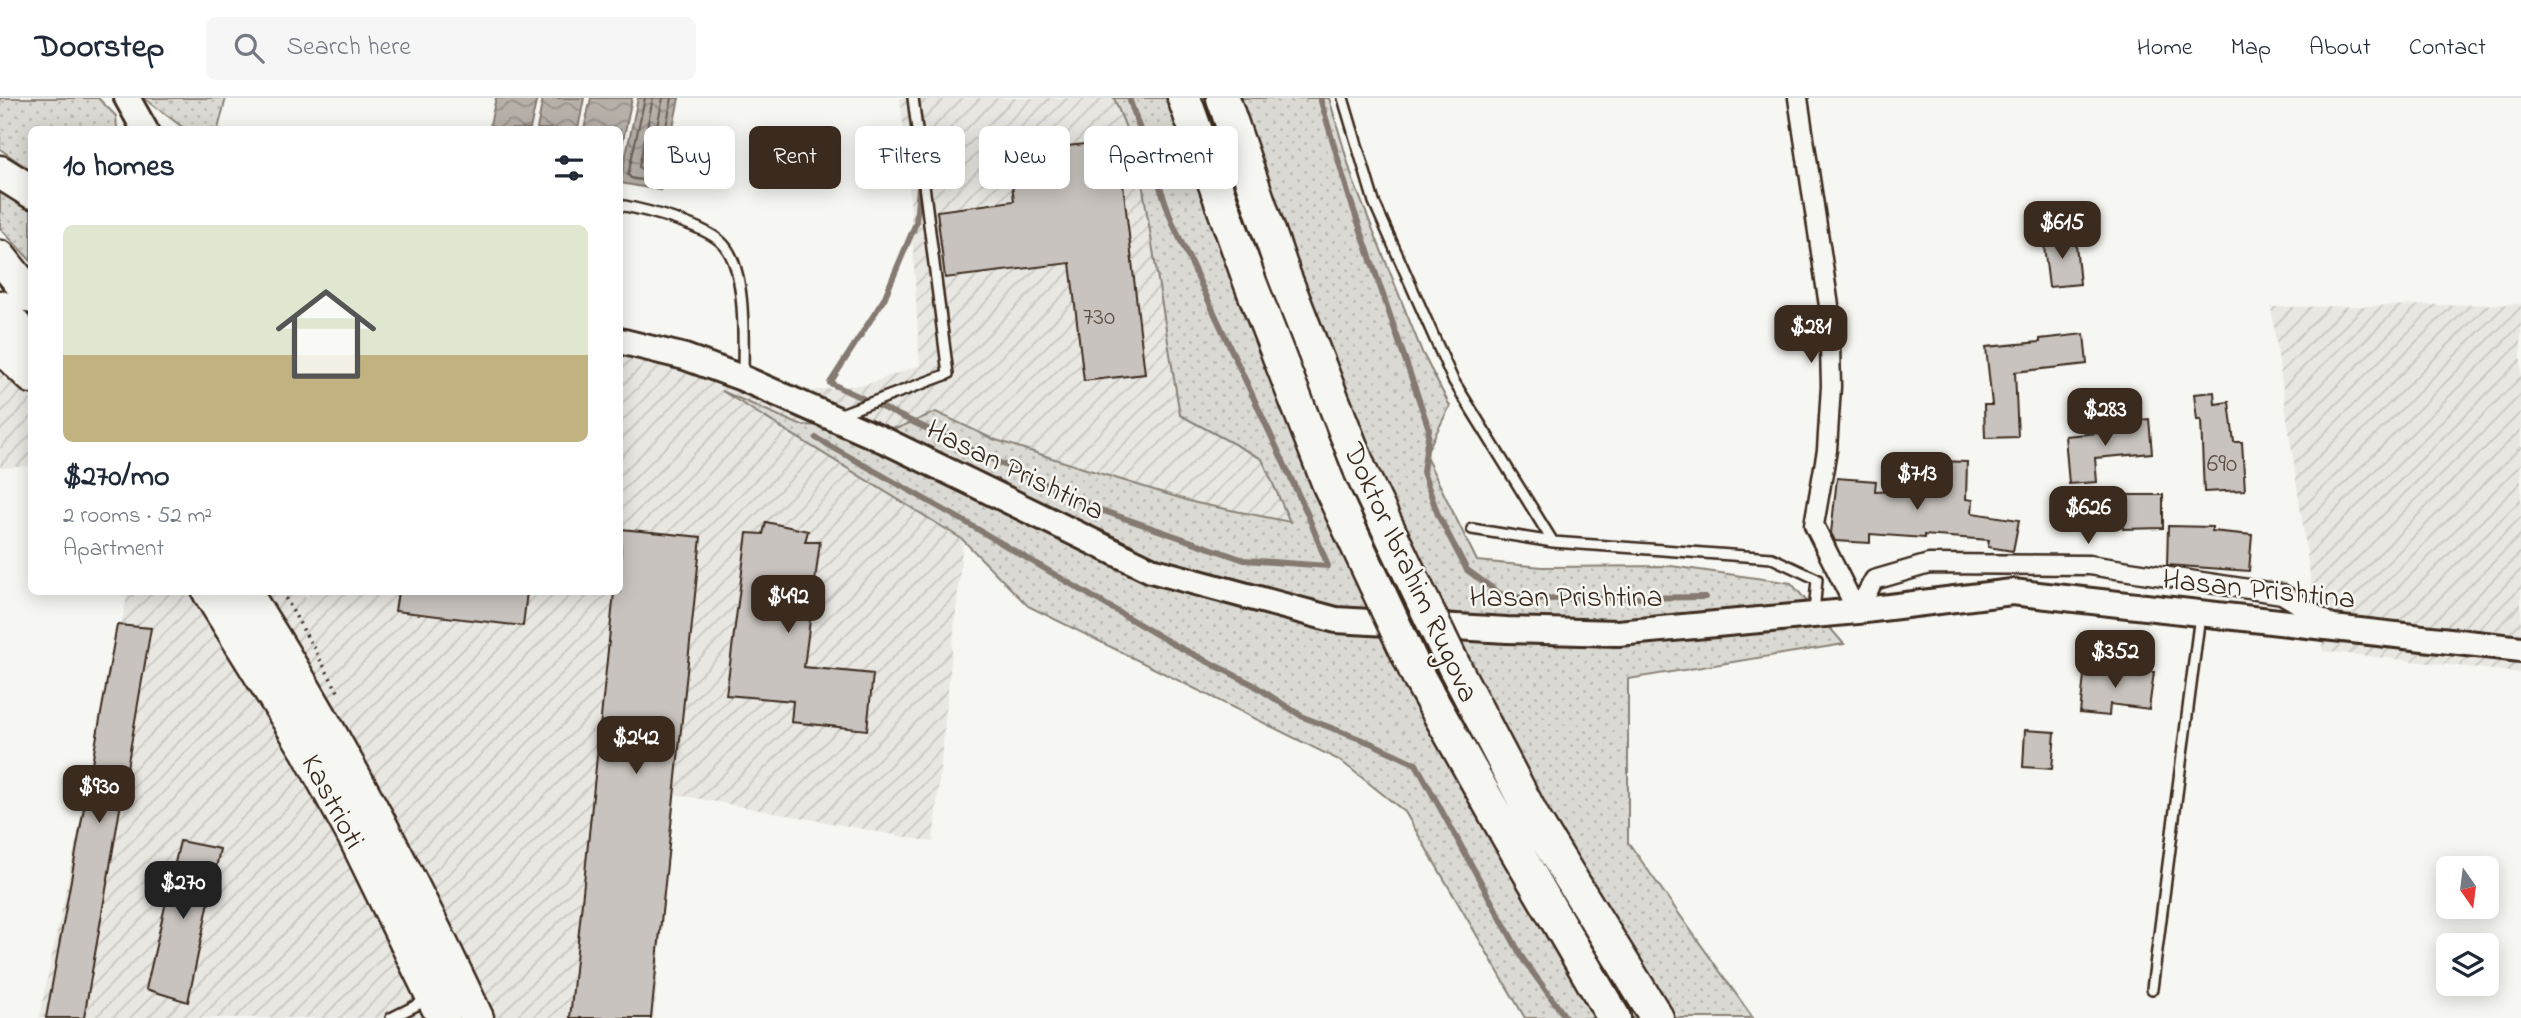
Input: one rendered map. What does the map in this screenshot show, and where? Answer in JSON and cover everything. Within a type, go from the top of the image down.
[{"type":"highway","name":"Doktor Ibrahim Rugova","points":[[1184,98],[1250,282],[1329,485],[1419,678],[1614,1018]]},
{"type":"highway","name":"Doktor Ibrahim Rugova","points":[[1223,98],[1284,275],[1361,472],[1454,666],[1534,819],[1657,1018]]},
{"type":"highway","points":[[0,172],[28,190]]},
{"type":"highway","points":[[0,257],[28,292]]},
{"type":"highway","points":[[0,307],[28,342]]},
{"type":"highway","points":[[0,346],[28,373]]},
{"type":"highway","name":"Kastrioti","points":[[211,595],[313,761],[356,839],[438,1008]]},
{"type":"highway","name":"Kastrioti","points":[[247,595],[331,733],[433,924],[477,1018]]},
{"type":"highway","points":[[267,595],[331,733]]},
{"type":"main road","points":[[118,98],[129,126]]},
{"type":"main road","points":[[127,98],[143,126]]},
{"type":"main road","name":"Hasan Prishtina","points":[[623,342],[685,357],[743,378],[901,448],[1151,570],[1336,620],[1507,630],[1618,633],[1857,611],[2012,592],[2521,649]]},
{"type":"street","points":[[1798,98],[1829,306],[1830,386],[1827,450],[1814,525],[1857,611]]},
{"type":"street","points":[[1857,611],[1874,580],[1929,564],[2089,565],[2282,594],[2338,629]]},
{"type":"lane","points":[[830,418],[948,374],[913,98]]},
{"type":"lane","points":[[1343,98],[1374,202],[1453,380],[1553,542]]},
{"type":"lane","points":[[623,206],[692,224],[724,245],[738,275],[743,315],[743,378]]},
{"type":"lane","points":[[1472,529],[1553,542],[1772,558],[1817,579],[1814,615]]},
{"type":"lane","points":[[2152,989],[2200,614]]},
{"type":"lane","points":[[391,1018],[438,1008]]},
{"type":"shaded area","points":[[0,98],[98,98],[116,116],[117,126],[28,126],[28,169],[0,149]]},
{"type":"shaded area","points":[[144,98],[226,98],[219,126],[181,126]]},
{"type":"shaded area","points":[[900,98],[1114,98],[1125,126],[1084,126],[1084,189],[1143,189],[1180,415],[1262,459],[1291,522],[1196,503],[1086,469],[993,439],[936,412],[898,428],[800,425],[728,394],[963,539],[933,842],[674,794],[654,1018],[39,1018],[127,595],[304,595],[308,598],[308,595],[623,595],[623,330],[726,355],[812,391],[868,384],[920,365],[909,189],[965,189],[965,126],[903,126]]},
{"type":"shaded area","points":[[1114,98],[1329,98],[1353,180],[1422,352],[1450,406],[1425,455],[1477,561],[1542,567],[1671,566],[1791,583],[1844,644],[1628,679],[1628,842],[1753,1018],[1525,1018],[1405,812],[1341,761],[1028,606],[962,539],[722,391],[800,425],[898,428],[936,412],[993,439],[1086,469],[1196,503],[1290,522],[1262,459],[1180,415],[1143,189],[1238,189],[1238,126],[1125,126]]},
{"type":"shaded area","points":[[0,187],[28,201],[28,258],[0,228]]},
{"type":"shaded area","points":[[0,271],[28,284],[28,466],[0,468]]},
{"type":"shaded area","points":[[2521,304],[2521,673],[2323,651],[2271,307]]},
{"type":"water","points":[[496,98],[537,98],[531,126],[490,126]]},
{"type":"water","points":[[543,98],[584,98],[579,126],[538,126]]},
{"type":"water","points":[[591,98],[632,98],[623,141],[623,126],[585,126]]},
{"type":"water","points":[[638,98],[679,98],[673,126],[644,126],[644,187],[623,184],[623,169]]},
{"type":"building","points":[[1084,144],[1084,189],[1124,189],[1145,374],[1084,381],[1070,263],[945,278],[937,211],[1014,201],[1012,189],[1070,189],[1070,146]]},
{"type":"building","points":[[2075,235],[2080,284],[2049,287],[2043,238]]},
{"type":"building","points":[[2084,334],[2087,364],[2015,372],[2018,437],[1985,438],[1984,405],[1992,405],[1986,347],[2040,342],[2040,339]]},
{"type":"building","points":[[2214,392],[2215,404],[2229,402],[2234,442],[2242,442],[2245,490],[2204,492],[2201,420],[2197,420],[2194,394]]},
{"type":"building","points":[[2149,419],[2152,453],[2095,458],[2097,482],[2069,484],[2065,436],[2109,432],[2109,423]]},
{"type":"building","points":[[1937,461],[1967,462],[1966,499],[1973,500],[1972,513],[2019,520],[2013,551],[1988,547],[1989,540],[1924,535],[1924,538],[1870,534],[1870,543],[1835,541],[1831,533],[1837,478],[1876,481],[1875,491],[1936,488]]},
{"type":"building","points":[[2124,495],[2163,495],[2163,528],[2123,529]]},
{"type":"building","points":[[766,522],[808,531],[805,542],[820,542],[804,667],[873,674],[867,730],[791,722],[793,701],[726,695],[747,533],[763,534]]},
{"type":"building","points":[[2168,526],[2212,527],[2212,531],[2252,535],[2249,571],[2167,565]]},
{"type":"building","points":[[623,529],[701,537],[651,1018],[570,1018],[614,595],[623,595]]},
{"type":"building","points":[[398,595],[527,595],[523,626],[395,611]]},
{"type":"building","points":[[117,625],[151,628],[84,1018],[46,1018]]},
{"type":"building","points":[[2085,666],[2154,672],[2149,709],[2110,704],[2109,716],[2080,713]]},
{"type":"building","points":[[2025,730],[2055,732],[2052,769],[2023,767]]},
{"type":"building","points":[[180,841],[220,849],[188,1002],[146,989]]},
{"type":"waterway","points":[[919,189],[916,223],[884,299],[830,383],[1098,509],[1244,560],[1328,566],[1307,513],[1173,224],[1129,98]]},
{"type":"waterway","points":[[1320,98],[1348,193],[1429,429],[1423,472],[1438,515],[1467,570],[1503,596],[1546,599],[1705,597]]},
{"type":"waterway","points":[[816,438],[1171,643],[1252,684],[1303,717],[1416,764],[1523,959],[1566,1018]]}]
